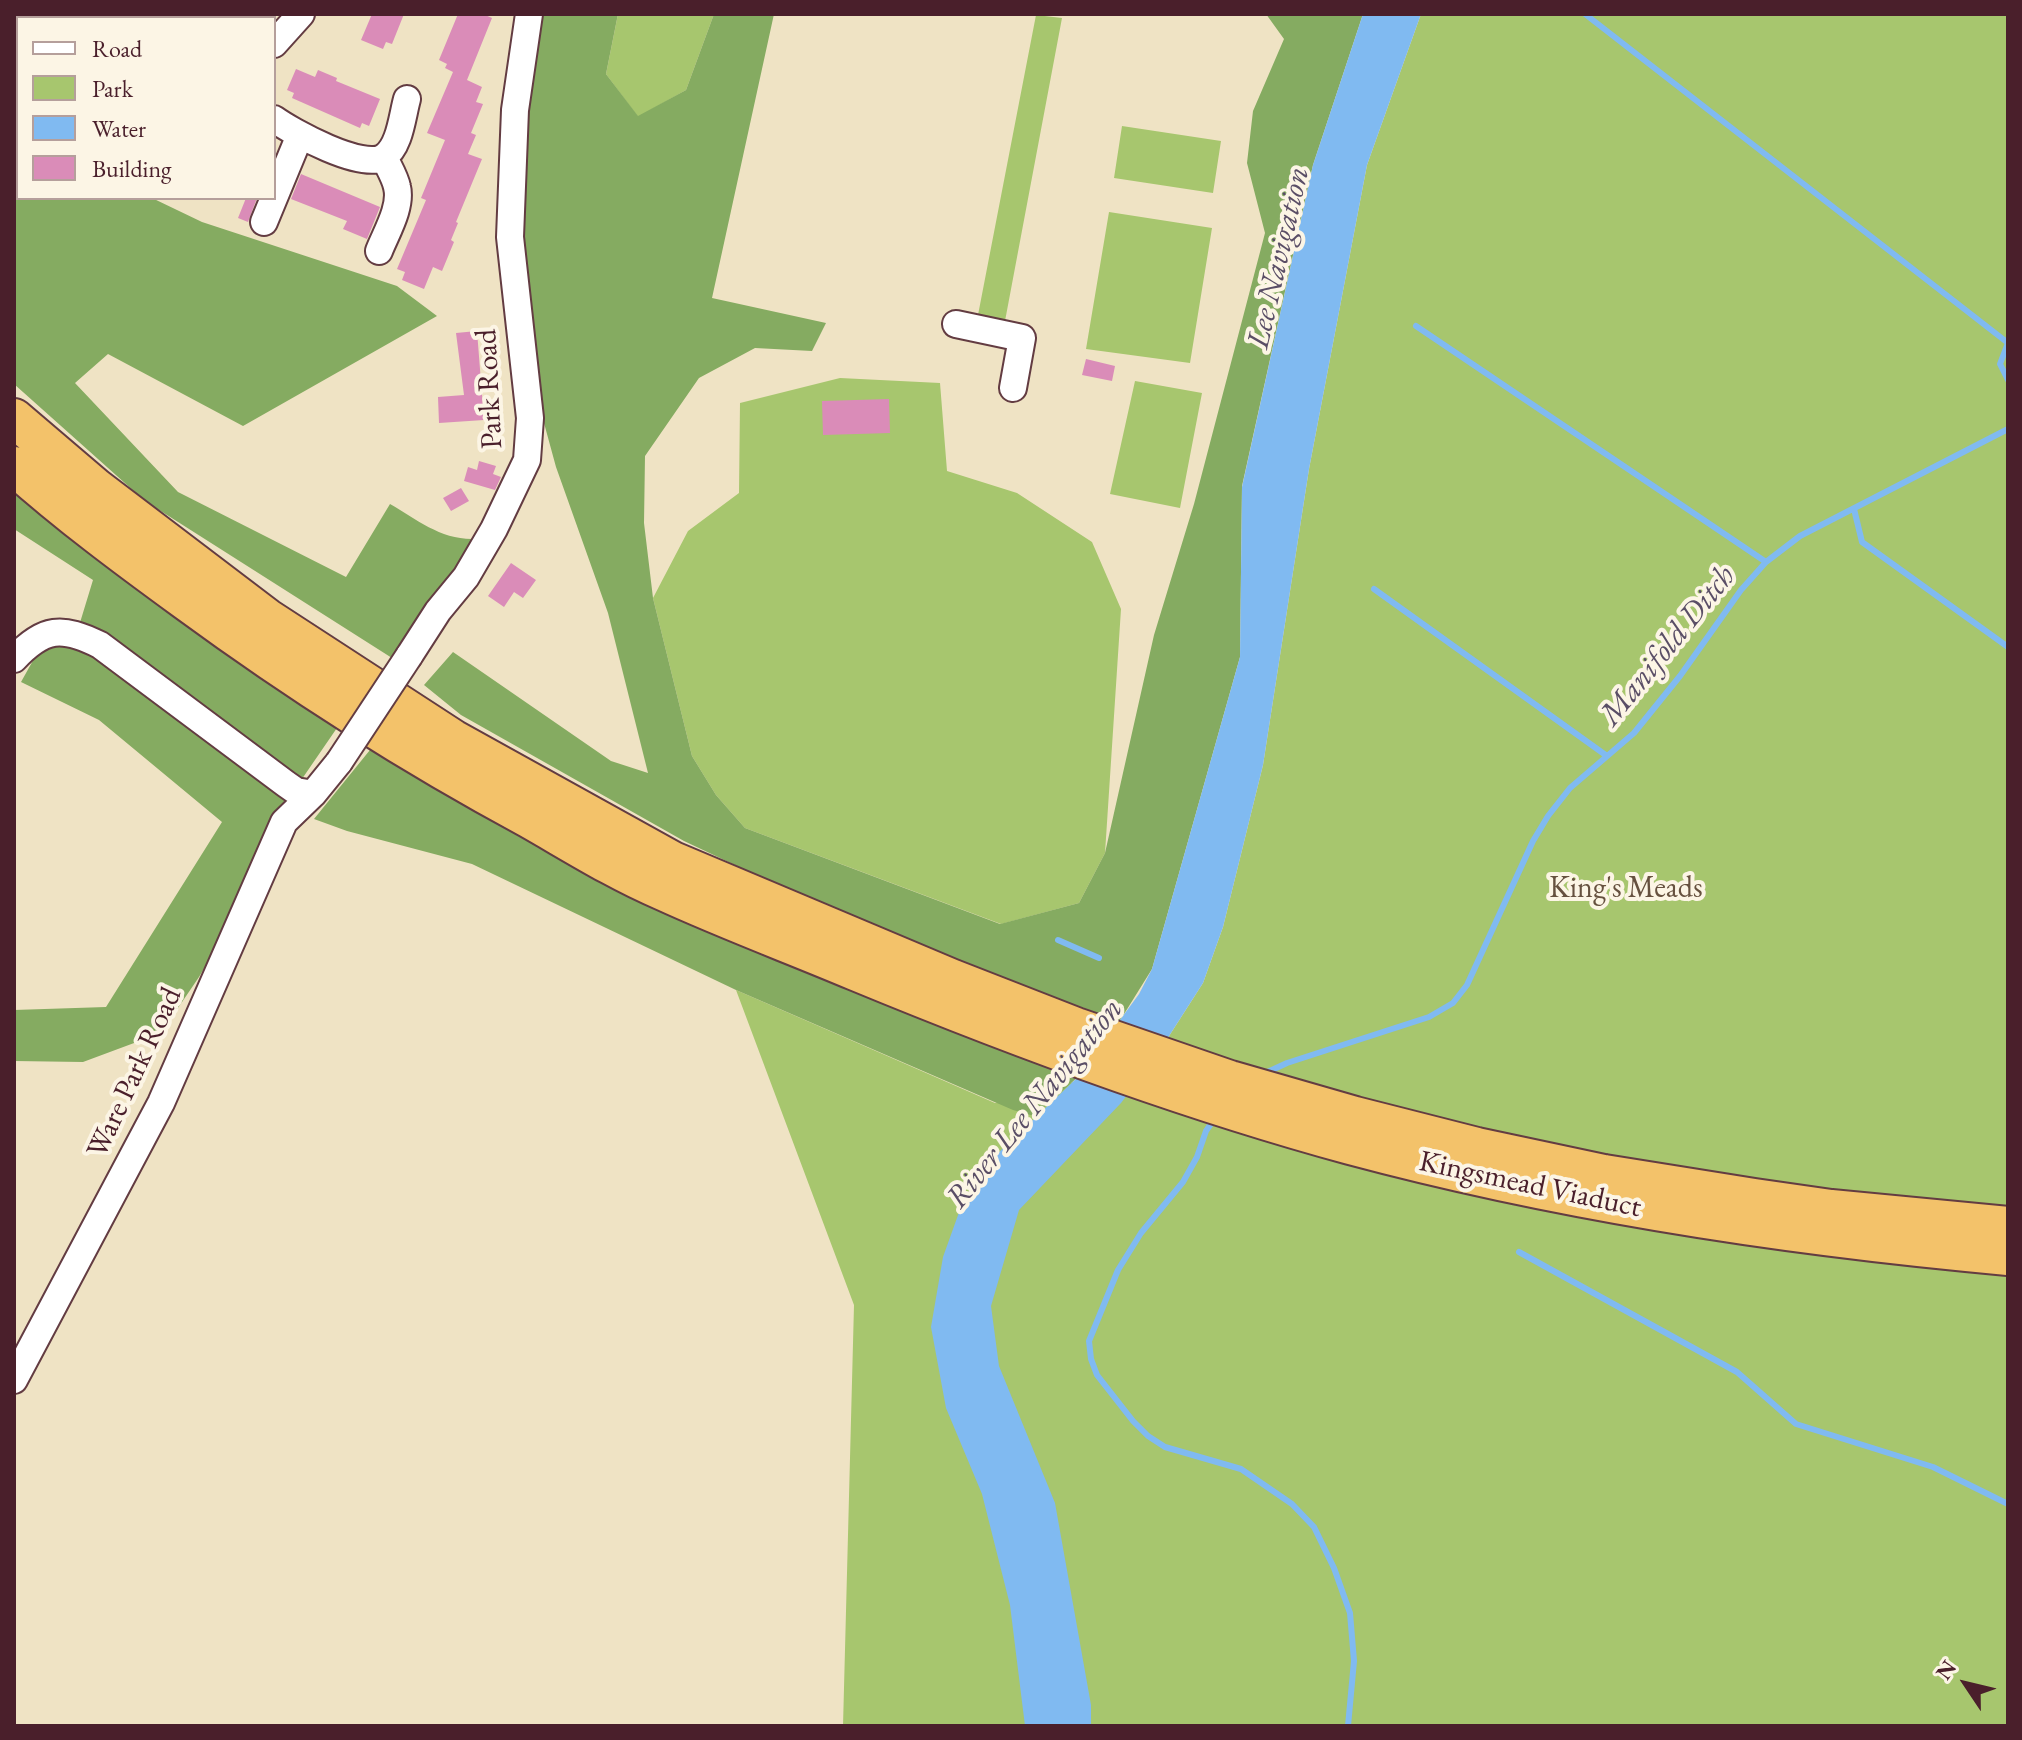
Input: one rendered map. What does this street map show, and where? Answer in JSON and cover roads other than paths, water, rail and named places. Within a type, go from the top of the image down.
[{"type":"highway","points":[[14,418],[96,488],[267,618],[453,739],[673,861],[953,979],[1070,1041]]},
{"type":"highway","points":[[14,466],[74,519],[249,647],[435,768],[658,890],[1070,1041]]},
{"type":"highway","name":"Kingsmead Viaduct","points":[[1070,1041],[1491,1150],[1604,1174],[1859,1212],[2008,1226]]},
{"type":"highway","name":"Kingsmead Viaduct","points":[[1070,1041],[1227,1109],[1351,1145],[1488,1179],[1600,1202],[1750,1227],[2008,1256]]},
{"type":"street","points":[[276,42],[301,14]]},
{"type":"street","name":"Park Road","points":[[313,794],[339,762],[438,611],[466,577],[500,518],[527,460],[530,418],[510,222],[515,110],[529,14]]},
{"type":"street","points":[[276,120],[300,135],[366,161],[384,157],[396,140],[407,99]]},
{"type":"street","points":[[276,193],[300,135]]},
{"type":"street","points":[[379,251],[396,209],[398,195],[384,157]]},
{"type":"street","points":[[264,222],[273,200]]},
{"type":"street","points":[[956,324],[1022,338],[1013,388]]},
{"type":"street","points":[[14,659],[28,645],[51,633],[75,632],[100,645],[296,791],[313,794]]},
{"type":"street","name":"Ware Park Road","points":[[14,1380],[161,1103],[284,822],[313,794]]},
{"type":"water","points":[[1363,14],[1421,14],[1367,165],[1309,469],[1263,765],[1223,927],[1203,983],[1153,1061],[1121,1103],[1019,1210],[991,1306],[999,1366],[1055,1503],[1091,1705],[1091,1726],[1025,1726],[1010,1605],[982,1494],[946,1408],[931,1327],[943,1257],[962,1204],[996,1155],[1079,1076],[1139,994],[1152,969],[1240,657],[1242,487],[1313,165]]},
{"type":"waterway","points":[[1585,14],[2008,343]]},
{"type":"waterway","points":[[1416,326],[1766,562]]},
{"type":"waterway","name":"Manifold Ditch","points":[[2008,343],[2000,364],[2008,380]]},
{"type":"waterway","name":"Manifold Ditch","points":[[1261,1075],[1287,1063],[1429,1017],[1453,1003],[1467,985],[1533,841],[1548,816],[1570,788],[1634,733],[1680,676],[1741,590],[1766,562],[1800,536],[2008,429]]},
{"type":"waterway","points":[[1854,509],[1862,542],[2008,647]]},
{"type":"waterway","points":[[1374,589],[1607,756]]},
{"type":"waterway","points":[[1058,940],[1099,958]]},
{"type":"waterway","points":[[1215,1118],[1183,1182],[1141,1233],[1118,1270],[1089,1341],[1091,1359],[1097,1375],[1148,1436],[1165,1447],[1241,1469],[1292,1504],[1314,1527],[1334,1568],[1350,1613],[1354,1661],[1348,1726]]},
{"type":"waterway","points":[[1519,1252],[1737,1372],[1796,1424],[1933,1467],[2008,1504]]},
{"type":"water label","name":"Lee Navigation","points":[[1279,258]]},
{"type":"water label","name":"River Lee Navigation","points":[[1035,1104]]},
{"type":"park label","name":"King's Meads","points":[[1626,889]]}]
